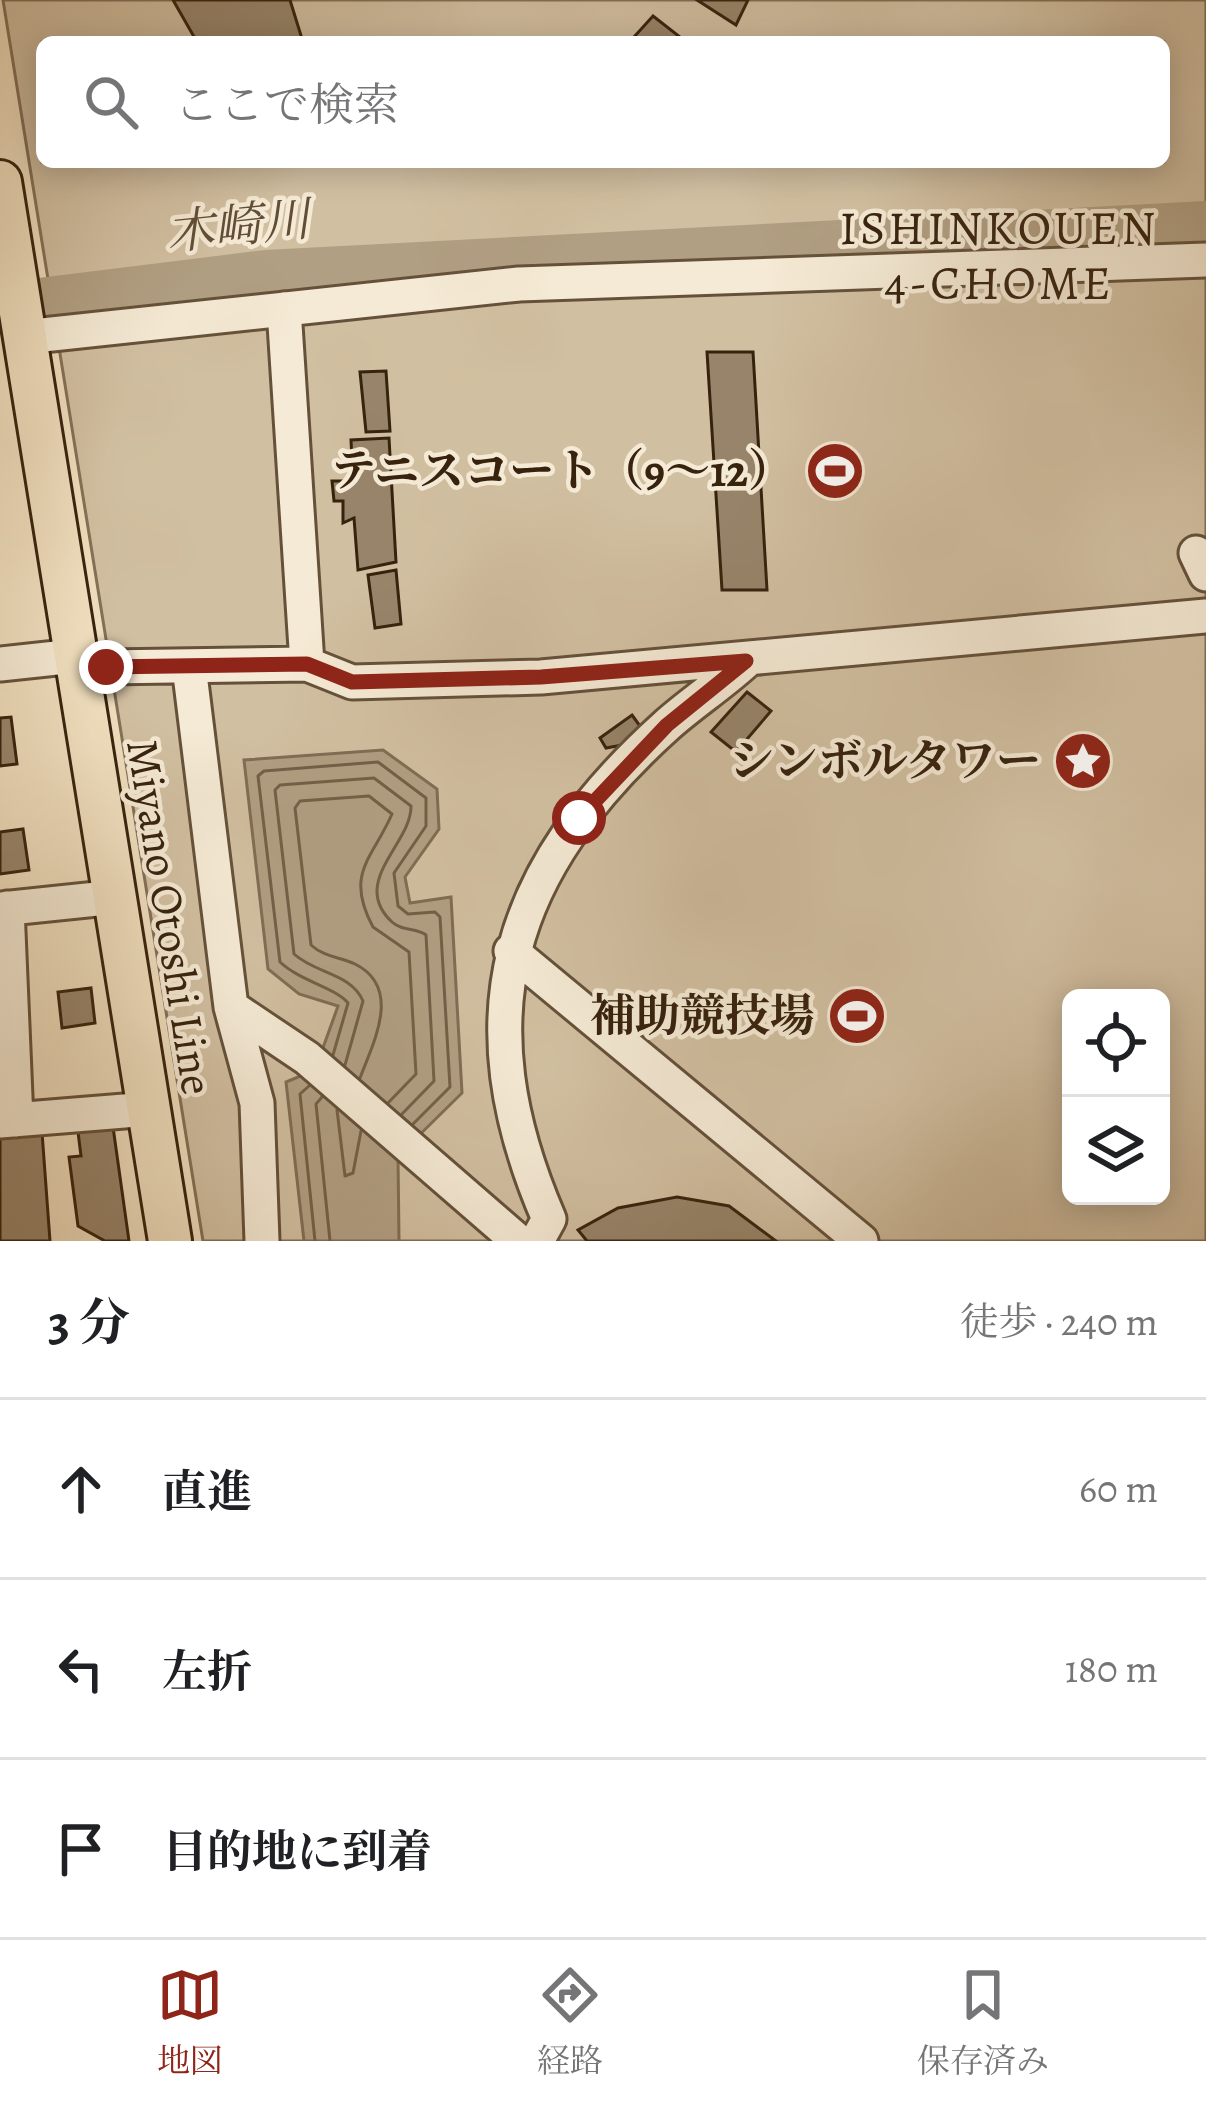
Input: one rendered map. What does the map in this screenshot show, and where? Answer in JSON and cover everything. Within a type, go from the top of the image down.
[{"type":"main road","name":"Miyano Otoshi Line","points":[[0,182],[9,284],[24,337],[170,1241]]},
{"type":"street","points":[[24,337],[519,284],[1206,260]]},
{"type":"street","points":[[284,309],[307,664]]},
{"type":"street","points":[[0,664],[75,656],[106,667],[307,664],[352,682],[541,677],[1206,616]]},
{"type":"street","points":[[537,1241],[549,1219],[528,1171],[509,1091],[504,1009],[511,951],[546,862],[579,818],[667,725],[746,661]]},
{"type":"street","points":[[189,666],[231,1007],[257,1103],[262,1241]]},
{"type":"street","points":[[116,897],[4,909],[8,1121],[149,1109]]},
{"type":"street","points":[[511,951],[861,1241]]},
{"type":"street","points":[[231,1007],[307,1058],[518,1241]]},
{"type":"shaded area","points":[[3,0],[1206,0],[1206,1241],[203,1241]]},
{"type":"water","points":[[383,750],[437,789],[439,829],[405,877],[410,903],[451,897],[462,1093],[398,1156],[399,1241],[304,1241],[286,1082],[315,1070],[338,1006],[299,994],[268,969],[244,760]]},
{"type":"building","points":[[173,0],[290,0],[301,36],[194,36]]},
{"type":"building","points":[[697,0],[748,0],[736,25]]},
{"type":"building","points":[[653,16],[679,36],[635,36]]},
{"type":"building","points":[[707,352],[753,352],[767,590],[722,590]]},
{"type":"building","points":[[386,371],[390,431],[366,432],[360,372]]},
{"type":"building","points":[[389,438],[396,562],[358,570],[354,518],[343,523],[343,501],[334,501],[332,481],[353,481],[351,440]]},
{"type":"building","points":[[396,570],[401,624],[375,628],[368,575]]},
{"type":"building","points":[[747,692],[771,711],[736,752],[711,732]]},
{"type":"building","points":[[632,715],[650,740],[606,748],[600,738]]},
{"type":"building","points":[[11,717],[17,764],[0,766],[0,718]]},
{"type":"building","points":[[23,829],[29,870],[0,874],[0,832]]},
{"type":"building","points":[[91,988],[95,1023],[62,1028],[58,992]]},
{"type":"building","points":[[113,1127],[129,1241],[105,1241],[78,1226],[69,1157],[81,1156],[78,1132]]},
{"type":"building","points":[[42,1132],[50,1241],[0,1241],[0,1136]]},
{"type":"building","points":[[677,1197],[729,1206],[776,1241],[587,1241],[578,1230],[618,1208]]},
{"type":"waterway","name":"木崎川","points":[[0,304],[266,271],[1206,222]]},
{"type":"place","name":"テニスコート（9～12）","points":[[835,471]]},
{"type":"place","name":"シンボルタワー","points":[[1083,761]]},
{"type":"place","name":"補助競技場","points":[[857,1016]]},
{"type":"district","name":"ISHINKOUEN 4-CHOME","points":[[999,256]]},
{"type":"route","points":[[106,667],[307,664],[352,682],[541,677],[746,661],[667,725],[579,818]]}]
